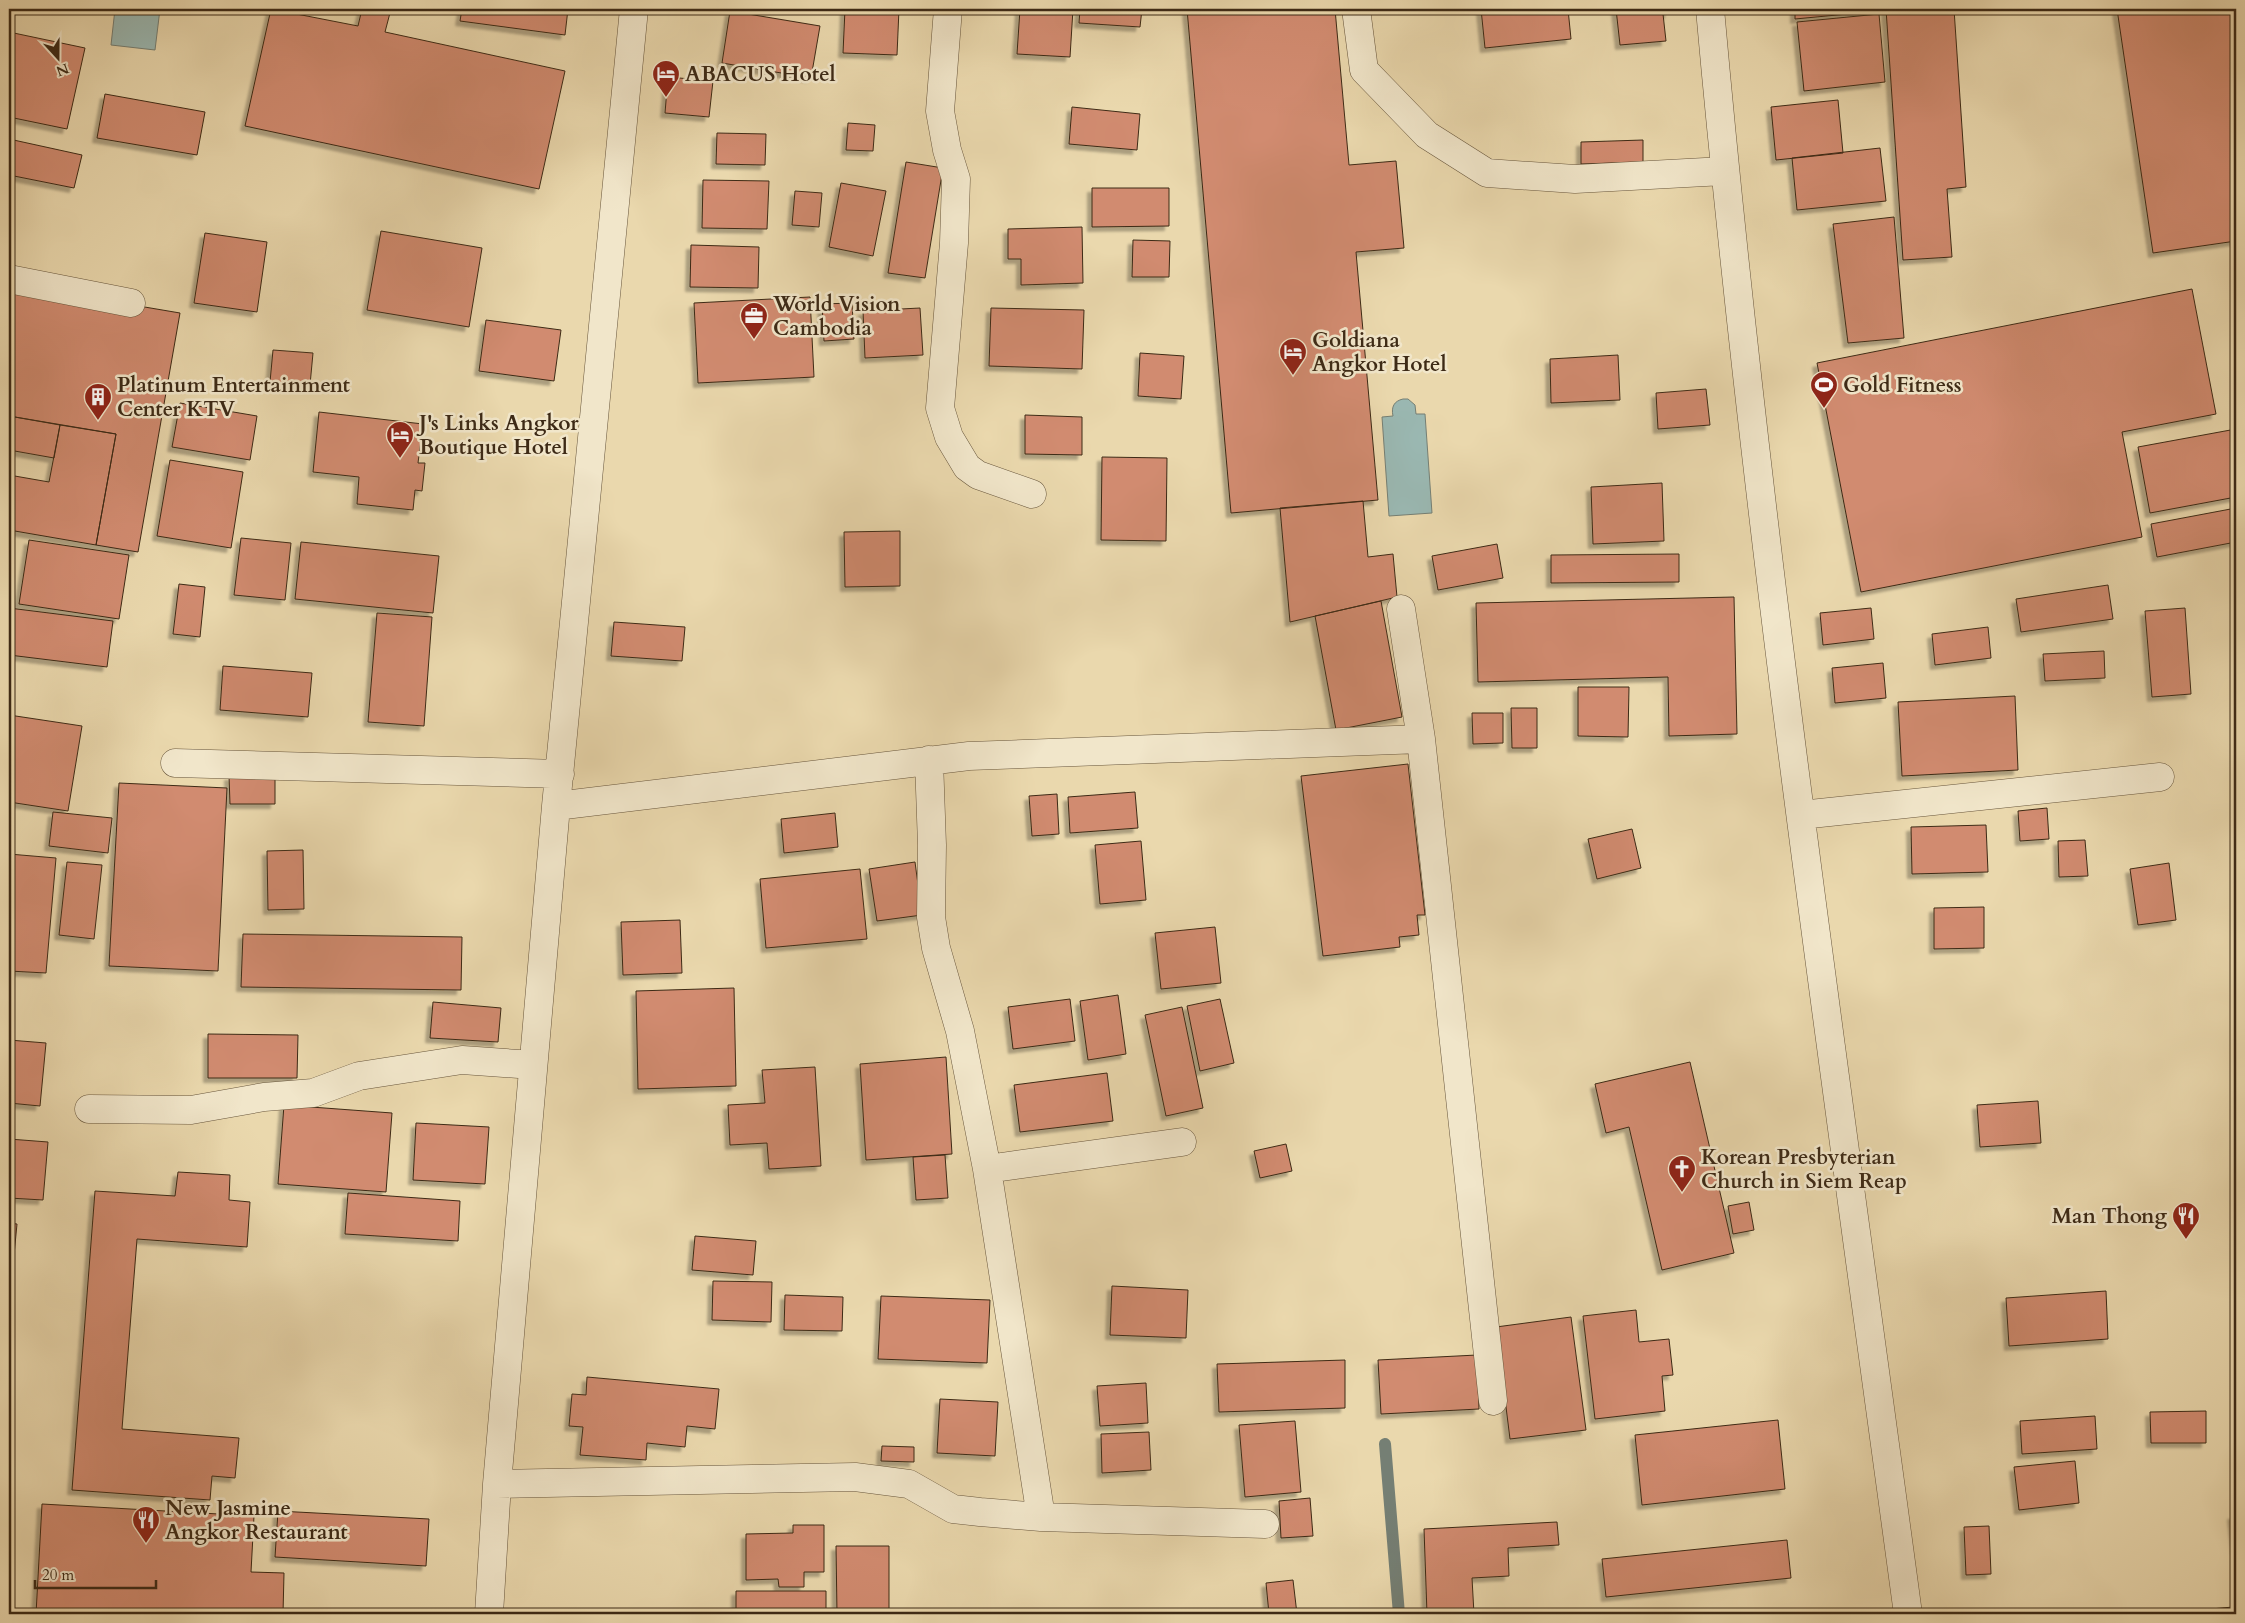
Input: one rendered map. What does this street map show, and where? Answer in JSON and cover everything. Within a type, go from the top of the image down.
[{"type":"street","points":[[489,1614],[497,1484],[556,806],[634,9]]},
{"type":"street","points":[[948,9],[940,111],[956,179],[954,243],[940,408],[949,437],[967,467],[978,475],[1032,494]]},
{"type":"street","points":[[1356,9],[1364,70],[1427,135],[1487,173],[1575,179],[1724,171]]},
{"type":"street","points":[[1710,9],[1724,171],[1764,537],[1908,1614]]},
{"type":"street","points":[[9,279],[131,303]]},
{"type":"street","points":[[1401,609],[1421,739],[1493,1401]]},
{"type":"street","points":[[556,806],[969,756],[1421,739]]},
{"type":"street","points":[[929,760],[932,846],[931,917],[936,948],[960,1031],[987,1169],[1041,1517]]},
{"type":"street","points":[[175,763],[560,774]]},
{"type":"street","points":[[1802,815],[2160,777]]},
{"type":"street","points":[[89,1109],[191,1110],[264,1097],[313,1092],[359,1076],[462,1060],[533,1065]]},
{"type":"street","points":[[987,1169],[1182,1142]]},
{"type":"street","points":[[497,1484],[855,1477],[909,1484],[953,1509],[1041,1517],[1265,1524]]},
{"type":"water","points":[[115,9],[160,9],[155,50],[111,45]]},
{"type":"water","points":[[1408,399],[1415,405],[1416,414],[1425,414],[1432,513],[1389,516],[1382,417],[1393,416],[1392,410],[1394,405],[1397,401]]},
{"type":"building","points":[[271,9],[358,26],[362,9],[391,9],[385,32],[565,71],[539,189],[245,126]]},
{"type":"building","points":[[462,9],[568,9],[565,35],[460,21]]},
{"type":"building","points":[[845,9],[899,9],[897,55],[843,53]]},
{"type":"building","points":[[1020,9],[1073,9],[1070,57],[1017,54]]},
{"type":"building","points":[[1080,9],[1142,9],[1140,27],[1079,23]]},
{"type":"building","name":"Goldiana Angkor Hotel","points":[[1187,9],[1335,9],[1349,165],[1396,161],[1404,248],[1356,252],[1378,500],[1231,513]]},
{"type":"building","points":[[1481,9],[1568,9],[1571,39],[1485,48]]},
{"type":"building","points":[[1616,9],[1669,9],[1669,14],[1663,14],[1666,41],[1620,45]]},
{"type":"building","points":[[1795,9],[1879,9],[1879,11],[1795,19]]},
{"type":"building","points":[[1886,9],[1954,9],[1966,187],[1947,189],[1952,257],[1903,260]]},
{"type":"building","points":[[2117,9],[2236,9],[2236,241],[2153,253]]},
{"type":"building","points":[[730,11],[820,26],[811,78],[722,63]]},
{"type":"building","points":[[1879,14],[1885,82],[1804,91],[1797,22]]},
{"type":"building","points":[[9,32],[85,48],[67,129],[9,117]]},
{"type":"building","points":[[668,77],[713,81],[709,117],[665,113]]},
{"type":"building","points":[[105,94],[205,112],[197,155],[97,138]]},
{"type":"building","points":[[1838,100],[1843,153],[1776,160],[1771,107]]},
{"type":"building","points":[[1072,107],[1140,114],[1137,150],[1069,144]]},
{"type":"building","points":[[848,123],[875,125],[873,151],[846,150]]},
{"type":"building","points":[[717,133],[766,134],[765,165],[716,164]]},
{"type":"building","points":[[9,139],[82,155],[74,188],[9,175]]},
{"type":"building","points":[[1643,140],[1643,162],[1581,164],[1581,142]]},
{"type":"building","points":[[1880,148],[1886,201],[1797,210],[1792,158]]},
{"type":"building","points":[[906,162],[943,168],[925,278],[888,273]]},
{"type":"building","points":[[703,180],[769,181],[767,229],[702,228]]},
{"type":"building","points":[[841,183],[886,191],[873,256],[829,247]]},
{"type":"building","points":[[1092,188],[1169,188],[1169,226],[1092,227]]},
{"type":"building","points":[[795,191],[822,193],[819,227],[792,225]]},
{"type":"building","points":[[1894,217],[1904,338],[1848,343],[1833,224]]},
{"type":"building","points":[[1082,227],[1083,283],[1021,285],[1021,259],[1008,259],[1008,229]]},
{"type":"building","points":[[381,231],[482,248],[469,327],[367,310]]},
{"type":"building","points":[[205,233],[267,242],[257,312],[194,303]]},
{"type":"building","points":[[1133,240],[1170,241],[1169,277],[1132,277]]},
{"type":"building","points":[[691,245],[759,247],[758,288],[690,287]]},
{"type":"building","name":"Platinum Entertainment Center KTV","points":[[9,284],[180,313],[138,552],[96,545],[116,434],[9,416]]},
{"type":"building","points":[[2192,289],[2216,414],[2122,432],[2142,537],[1861,592],[1817,363]]},
{"type":"building","name":"World Vision Cambodia","points":[[810,297],[814,377],[698,383],[694,303]]},
{"type":"building","points":[[852,303],[854,339],[824,341],[822,304]]},
{"type":"building","points":[[920,308],[923,355],[865,358],[863,311]]},
{"type":"building","points":[[991,308],[1084,310],[1082,369],[989,366]]},
{"type":"building","points":[[486,320],[561,330],[554,381],[479,371]]},
{"type":"building","points":[[273,350],[313,353],[310,385],[270,382]]},
{"type":"building","points":[[1140,353],[1184,356],[1181,399],[1138,396]]},
{"type":"building","points":[[1618,355],[1620,400],[1551,403],[1550,359]]},
{"type":"building","points":[[1706,389],[1710,425],[1658,429],[1656,393]]},
{"type":"building","points":[[180,403],[257,416],[250,460],[172,447]]},
{"type":"building","points":[[319,412],[423,424],[418,463],[425,463],[422,491],[415,490],[413,510],[357,504],[359,477],[313,472]]},
{"type":"building","points":[[1025,415],[1082,417],[1082,455],[1025,454]]},
{"type":"building","points":[[9,416],[60,425],[54,458],[9,450]]},
{"type":"building","points":[[60,425],[116,434],[96,545],[9,530],[9,475],[49,482]]},
{"type":"building","points":[[2236,429],[2236,497],[2150,513],[2138,447]]},
{"type":"building","points":[[1102,457],[1167,458],[1166,541],[1101,540]]},
{"type":"building","points":[[170,460],[243,472],[231,548],[157,536]]},
{"type":"building","points":[[1662,483],[1664,541],[1593,544],[1591,487]]},
{"type":"building","points":[[1363,501],[1368,557],[1393,554],[1397,597],[1290,622],[1280,508]]},
{"type":"building","points":[[2236,508],[2236,542],[2157,557],[2151,524]]},
{"type":"building","points":[[900,531],[900,586],[845,587],[844,532]]},
{"type":"building","points":[[241,538],[291,543],[285,600],[234,595]]},
{"type":"building","points":[[29,540],[129,555],[119,619],[19,604]]},
{"type":"building","points":[[301,542],[439,556],[433,613],[295,599]]},
{"type":"building","points":[[1497,544],[1503,578],[1438,590],[1432,556]]},
{"type":"building","points":[[1679,554],[1679,582],[1551,583],[1551,555]]},
{"type":"building","points":[[179,584],[205,587],[200,637],[173,634]]},
{"type":"building","points":[[2108,585],[2113,619],[2021,632],[2016,599]]},
{"type":"building","points":[[1734,597],[1737,734],[1669,736],[1668,677],[1478,682],[1476,603]]},
{"type":"building","points":[[1381,601],[1402,717],[1336,730],[1315,616]]},
{"type":"building","points":[[9,608],[113,621],[107,667],[9,655]]},
{"type":"building","points":[[1871,608],[1874,639],[1823,645],[1820,613]]},
{"type":"building","points":[[2185,608],[2191,694],[2152,697],[2145,611]]},
{"type":"building","points":[[377,613],[432,617],[424,726],[368,722]]},
{"type":"building","points":[[614,622],[685,627],[682,661],[611,656]]},
{"type":"building","points":[[1988,627],[1991,658],[1935,665],[1932,634]]},
{"type":"building","points":[[2104,651],[2105,678],[2045,681],[2043,654]]},
{"type":"building","points":[[1883,663],[1886,698],[1835,703],[1832,668]]},
{"type":"building","points":[[223,666],[312,673],[308,717],[220,710]]},
{"type":"building","points":[[1578,687],[1629,687],[1628,737],[1578,736]]},
{"type":"building","points":[[2015,696],[2018,770],[1902,776],[1898,702]]},
{"type":"building","points":[[1511,708],[1537,708],[1537,748],[1512,748]]},
{"type":"building","points":[[1472,713],[1503,713],[1503,743],[1473,744]]},
{"type":"building","points":[[9,715],[82,726],[68,811],[9,802]]},
{"type":"building","points":[[1408,764],[1425,915],[1417,915],[1419,935],[1399,937],[1400,947],[1323,956],[1301,776]]},
{"type":"building","points":[[229,776],[275,776],[275,804],[230,804]]},
{"type":"building","points":[[119,783],[227,788],[218,971],[109,966]]},
{"type":"building","points":[[1135,792],[1138,828],[1070,833],[1068,797]]},
{"type":"building","points":[[1057,794],[1059,834],[1032,836],[1029,796]]},
{"type":"building","points":[[2047,808],[2049,839],[2020,841],[2018,811]]},
{"type":"building","points":[[53,812],[112,818],[108,853],[49,846]]},
{"type":"building","points":[[835,813],[838,847],[784,853],[781,819]]},
{"type":"building","points":[[1986,825],[1988,872],[1912,874],[1911,827]]},
{"type":"building","points":[[1632,829],[1641,868],[1597,879],[1588,839]]},
{"type":"building","points":[[2085,840],[2088,876],[2059,877],[2058,841]]},
{"type":"building","points":[[1141,841],[1146,900],[1100,904],[1095,845]]},
{"type":"building","points":[[303,850],[304,909],[268,910],[267,851]]},
{"type":"building","points":[[9,854],[56,858],[46,973],[9,971]]},
{"type":"building","points":[[67,862],[102,865],[94,939],[59,935]]},
{"type":"building","points":[[915,862],[922,915],[877,921],[869,869]]},
{"type":"building","points":[[2169,863],[2176,920],[2138,925],[2130,869]]},
{"type":"building","points":[[860,869],[867,939],[766,948],[760,879]]},
{"type":"building","points":[[1984,907],[1984,948],[1934,949],[1934,908]]},
{"type":"building","points":[[680,920],[682,973],[623,975],[621,922]]},
{"type":"building","points":[[1215,927],[1221,983],[1161,989],[1155,933]]},
{"type":"building","points":[[243,934],[462,937],[461,990],[241,987]]},
{"type":"building","points":[[734,988],[736,1086],[638,1089],[636,991]]},
{"type":"building","points":[[1118,995],[1126,1054],[1088,1060],[1080,1001]]},
{"type":"building","points":[[1070,999],[1075,1041],[1013,1049],[1008,1007]]},
{"type":"building","points":[[1220,999],[1234,1063],[1200,1071],[1187,1006]]},
{"type":"building","points":[[433,1002],[501,1008],[498,1042],[430,1038]]},
{"type":"building","points":[[1182,1007],[1203,1108],[1166,1116],[1145,1015]]},
{"type":"building","points":[[208,1034],[298,1035],[297,1078],[208,1078]]},
{"type":"building","points":[[9,1040],[46,1043],[40,1106],[9,1103]]},
{"type":"building","points":[[946,1057],[952,1154],[866,1160],[860,1064]]},
{"type":"building","name":"Korean Presbyterian Church in Siem Reap","points":[[1690,1062],[1734,1253],[1662,1270],[1629,1127],[1606,1133],[1595,1084]]},
{"type":"building","points":[[815,1067],[821,1166],[769,1169],[767,1143],[730,1145],[728,1105],[765,1103],[762,1070]]},
{"type":"building","points":[[1107,1073],[1113,1121],[1020,1132],[1014,1085]]},
{"type":"building","points":[[2038,1101],[2041,1143],[1980,1147],[1977,1105]]},
{"type":"building","points":[[284,1105],[392,1113],[386,1192],[278,1184]]},
{"type":"building","points":[[416,1123],[489,1127],[485,1184],[413,1180]]},
{"type":"building","points":[[9,1139],[48,1142],[43,1200],[9,1198]]},
{"type":"building","points":[[1286,1144],[1292,1171],[1260,1178],[1254,1151]]},
{"type":"building","points":[[945,1155],[948,1198],[916,1200],[913,1157]]},
{"type":"building","points":[[178,1172],[230,1175],[229,1200],[250,1202],[247,1247],[137,1239],[122,1429],[239,1438],[235,1478],[212,1476],[210,1500],[72,1490],[95,1191],[175,1196]]},
{"type":"building","points":[[348,1193],[460,1201],[458,1241],[345,1234]]},
{"type":"building","points":[[1749,1202],[1754,1230],[1733,1234],[1728,1206]]},
{"type":"building","points":[[9,1223],[17,1224],[14,1255],[9,1254]]},
{"type":"building","points":[[695,1236],[756,1241],[753,1275],[692,1270]]},
{"type":"building","points":[[713,1281],[772,1282],[771,1322],[712,1320]]},
{"type":"building","points":[[1112,1286],[1188,1290],[1186,1338],[1110,1335]]},
{"type":"building","points":[[2106,1291],[2108,1339],[2009,1346],[2006,1298]]},
{"type":"building","points":[[785,1295],[843,1297],[842,1331],[784,1330]]},
{"type":"building","points":[[881,1296],[990,1300],[987,1363],[878,1359]]},
{"type":"building","points":[[1636,1310],[1639,1342],[1669,1339],[1673,1375],[1662,1376],[1665,1411],[1595,1419],[1583,1316]]},
{"type":"building","points":[[1571,1317],[1586,1430],[1510,1439],[1496,1327]]},
{"type":"building","points":[[1477,1355],[1479,1409],[1381,1414],[1378,1360]]},
{"type":"building","points":[[1345,1360],[1345,1408],[1219,1412],[1217,1364]]},
{"type":"building","points":[[587,1377],[719,1389],[715,1429],[687,1426],[685,1447],[647,1443],[646,1460],[580,1455],[583,1427],[569,1426],[572,1394],[586,1395]]},
{"type":"building","points":[[1146,1383],[1148,1423],[1100,1426],[1097,1386]]},
{"type":"building","points":[[940,1399],[998,1402],[995,1456],[937,1453]]},
{"type":"building","points":[[2206,1411],[2206,1443],[2151,1443],[2150,1412]]},
{"type":"building","points":[[2095,1416],[2097,1449],[2022,1454],[2020,1421]]},
{"type":"building","points":[[1778,1420],[1785,1489],[1642,1505],[1635,1435]]},
{"type":"building","points":[[1295,1421],[1301,1492],[1245,1497],[1239,1425]]},
{"type":"building","points":[[1149,1432],[1151,1470],[1102,1473],[1101,1434]]},
{"type":"building","points":[[882,1446],[914,1447],[914,1462],[881,1461]]},
{"type":"building","points":[[2075,1461],[2079,1503],[2019,1510],[2014,1467]]},
{"type":"building","points":[[1310,1498],[1313,1536],[1281,1538],[1279,1501]]},
{"type":"building","name":"New Jasmine Angkor Restaurant","points":[[42,1504],[254,1516],[251,1572],[284,1573],[283,1614],[36,1614]]},
{"type":"building","points":[[278,1511],[429,1519],[426,1566],[275,1557]]},
{"type":"building","points":[[2232,1515],[2236,1515],[2236,1550]]},
{"type":"building","points":[[1557,1522],[1559,1545],[1508,1548],[1509,1576],[1472,1578],[1474,1614],[1427,1614],[1424,1529]]},
{"type":"building","points":[[793,1525],[824,1525],[824,1572],[804,1572],[804,1587],[779,1587],[778,1579],[746,1580],[746,1534],[793,1533]]},
{"type":"building","points":[[1989,1526],[1991,1574],[1966,1575],[1964,1527]]},
{"type":"building","points":[[1787,1540],[1791,1578],[1606,1597],[1602,1559]]},
{"type":"building","points":[[836,1546],[889,1546],[889,1614],[837,1614]]},
{"type":"building","points":[[1293,1580],[1297,1614],[1269,1614],[1266,1583]]},
{"type":"building","points":[[736,1591],[826,1591],[826,1614],[736,1614]]},
{"type":"building","points":[[2233,1607],[2233,1614],[2177,1614],[2177,1612]]},
{"type":"waterway","points":[[1385,1444],[1399,1614]]},
{"type":"place","name":"ABACUS Hotel","points":[[666,98]]},
{"type":"place","name":"World Vision Cambodia","points":[[754,340]]},
{"type":"place","name":"Goldiana Angkor Hotel","points":[[1293,376]]},
{"type":"place","name":"Gold Fitness","points":[[1824,409]]},
{"type":"place","name":"Platinum Entertainment Center KTV","points":[[98,421]]},
{"type":"place","name":"J's Links Angkor Boutique Hotel","points":[[400,459]]},
{"type":"place","name":"Korean Presbyterian Church in Siem Reap","points":[[1682,1193]]},
{"type":"place","name":"Man Thong","points":[[2186,1240]]},
{"type":"place","name":"New Jasmine Angkor Restaurant","points":[[146,1544]]}]
